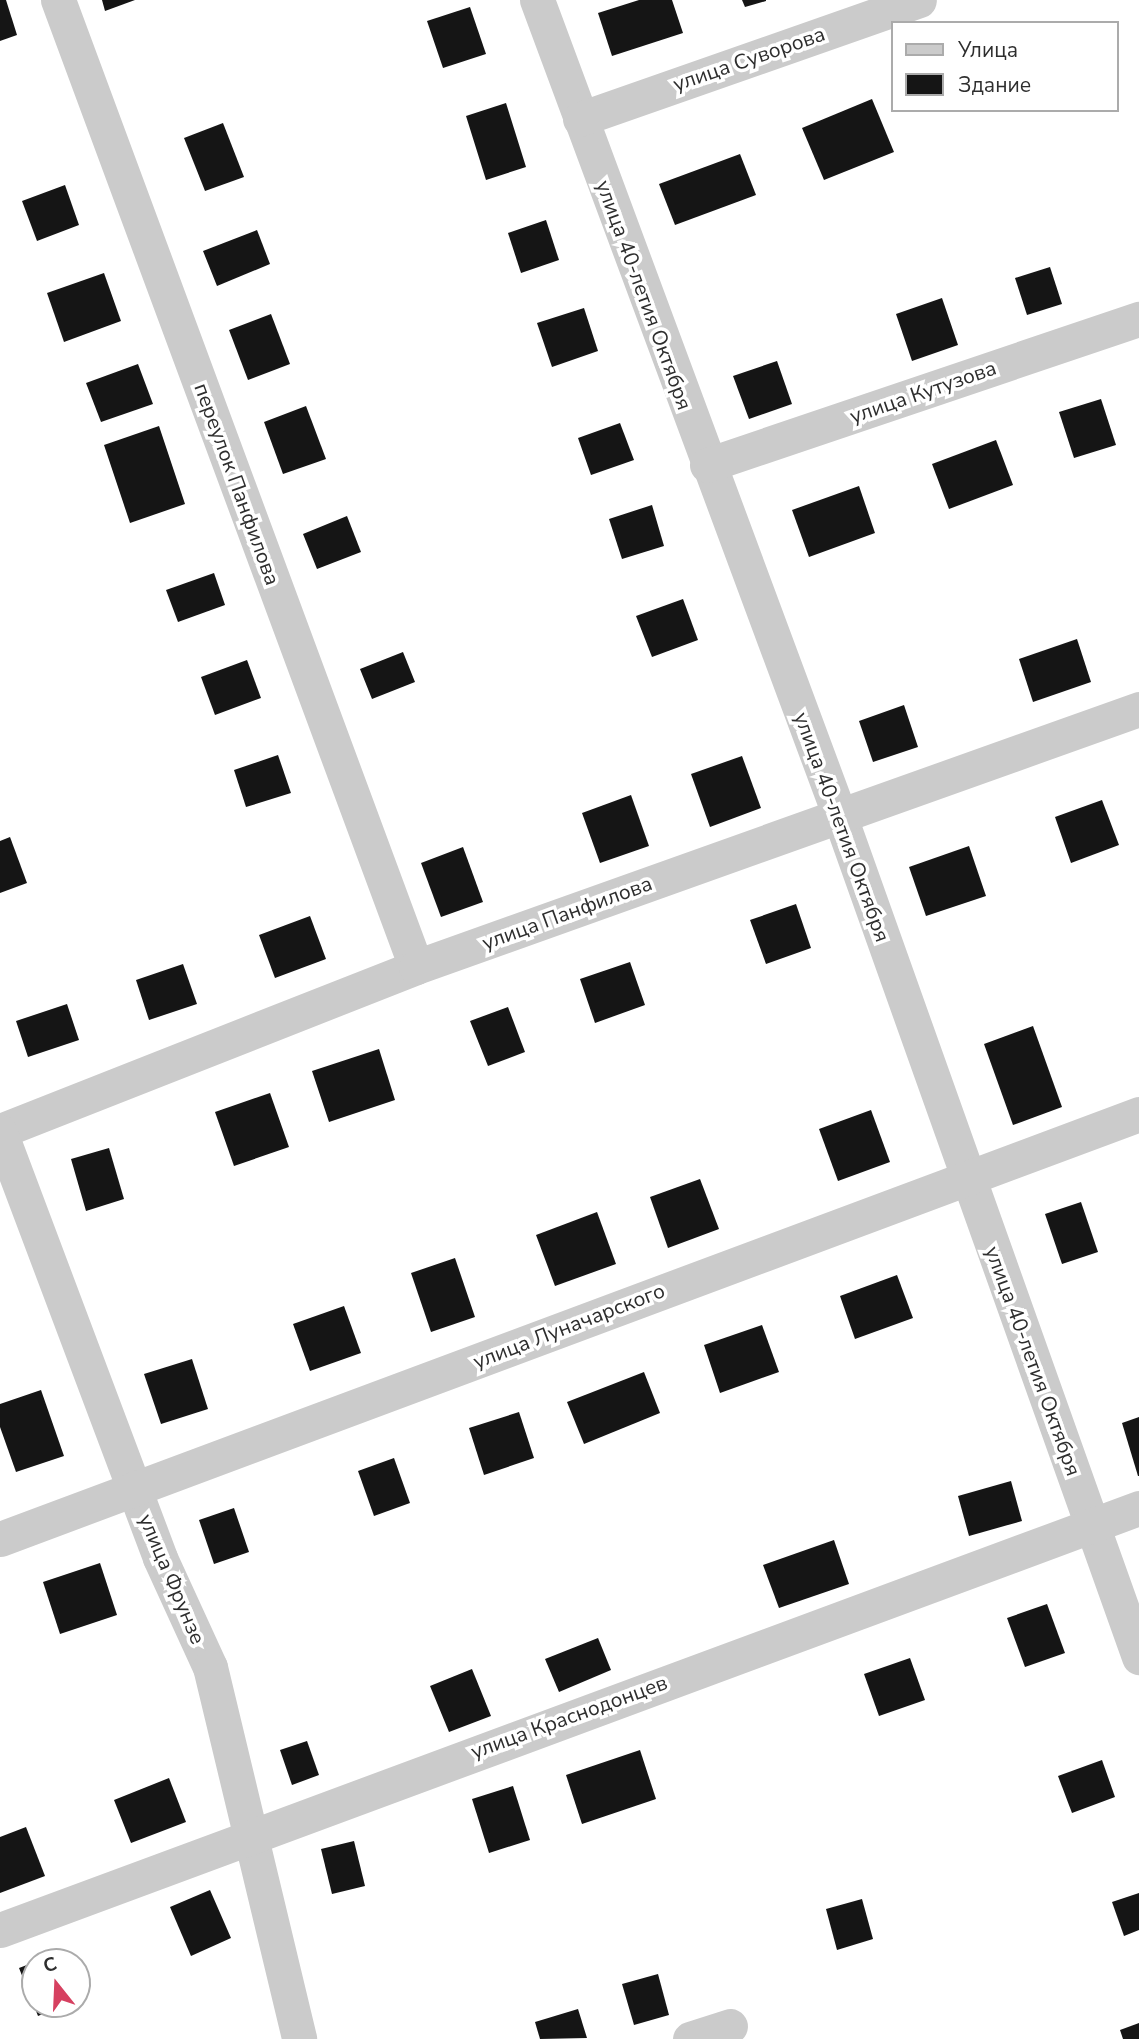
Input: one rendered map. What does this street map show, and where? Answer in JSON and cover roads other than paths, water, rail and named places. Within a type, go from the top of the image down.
[{"type":"street","name":"переулок Панфилова","points":[[58,0],[416,967]]},
{"type":"street","name":"улица 40-летия Октября","points":[[537,0],[707,465],[839,814],[1139,1657]]},
{"type":"street","name":"улица Суворова","points":[[580,119],[919,0]]},
{"type":"street","name":"улица Кутузова","points":[[707,465],[1139,319]]},
{"type":"street","name":"улица Панфилова","points":[[0,1132],[416,967],[1139,709]]},
{"type":"street","name":"улица Луначарского","points":[[0,1539],[135,1491],[967,1175],[1139,1114]]},
{"type":"street","name":"улица Фрунзе","points":[[0,1132],[135,1491],[210,1667],[254,1833],[299,2039]]},
{"type":"street","name":"улица Краснодонцев","points":[[0,1930],[254,1833],[1139,1507]]},
{"type":"street","points":[[690,2039],[730,2026]]}]
